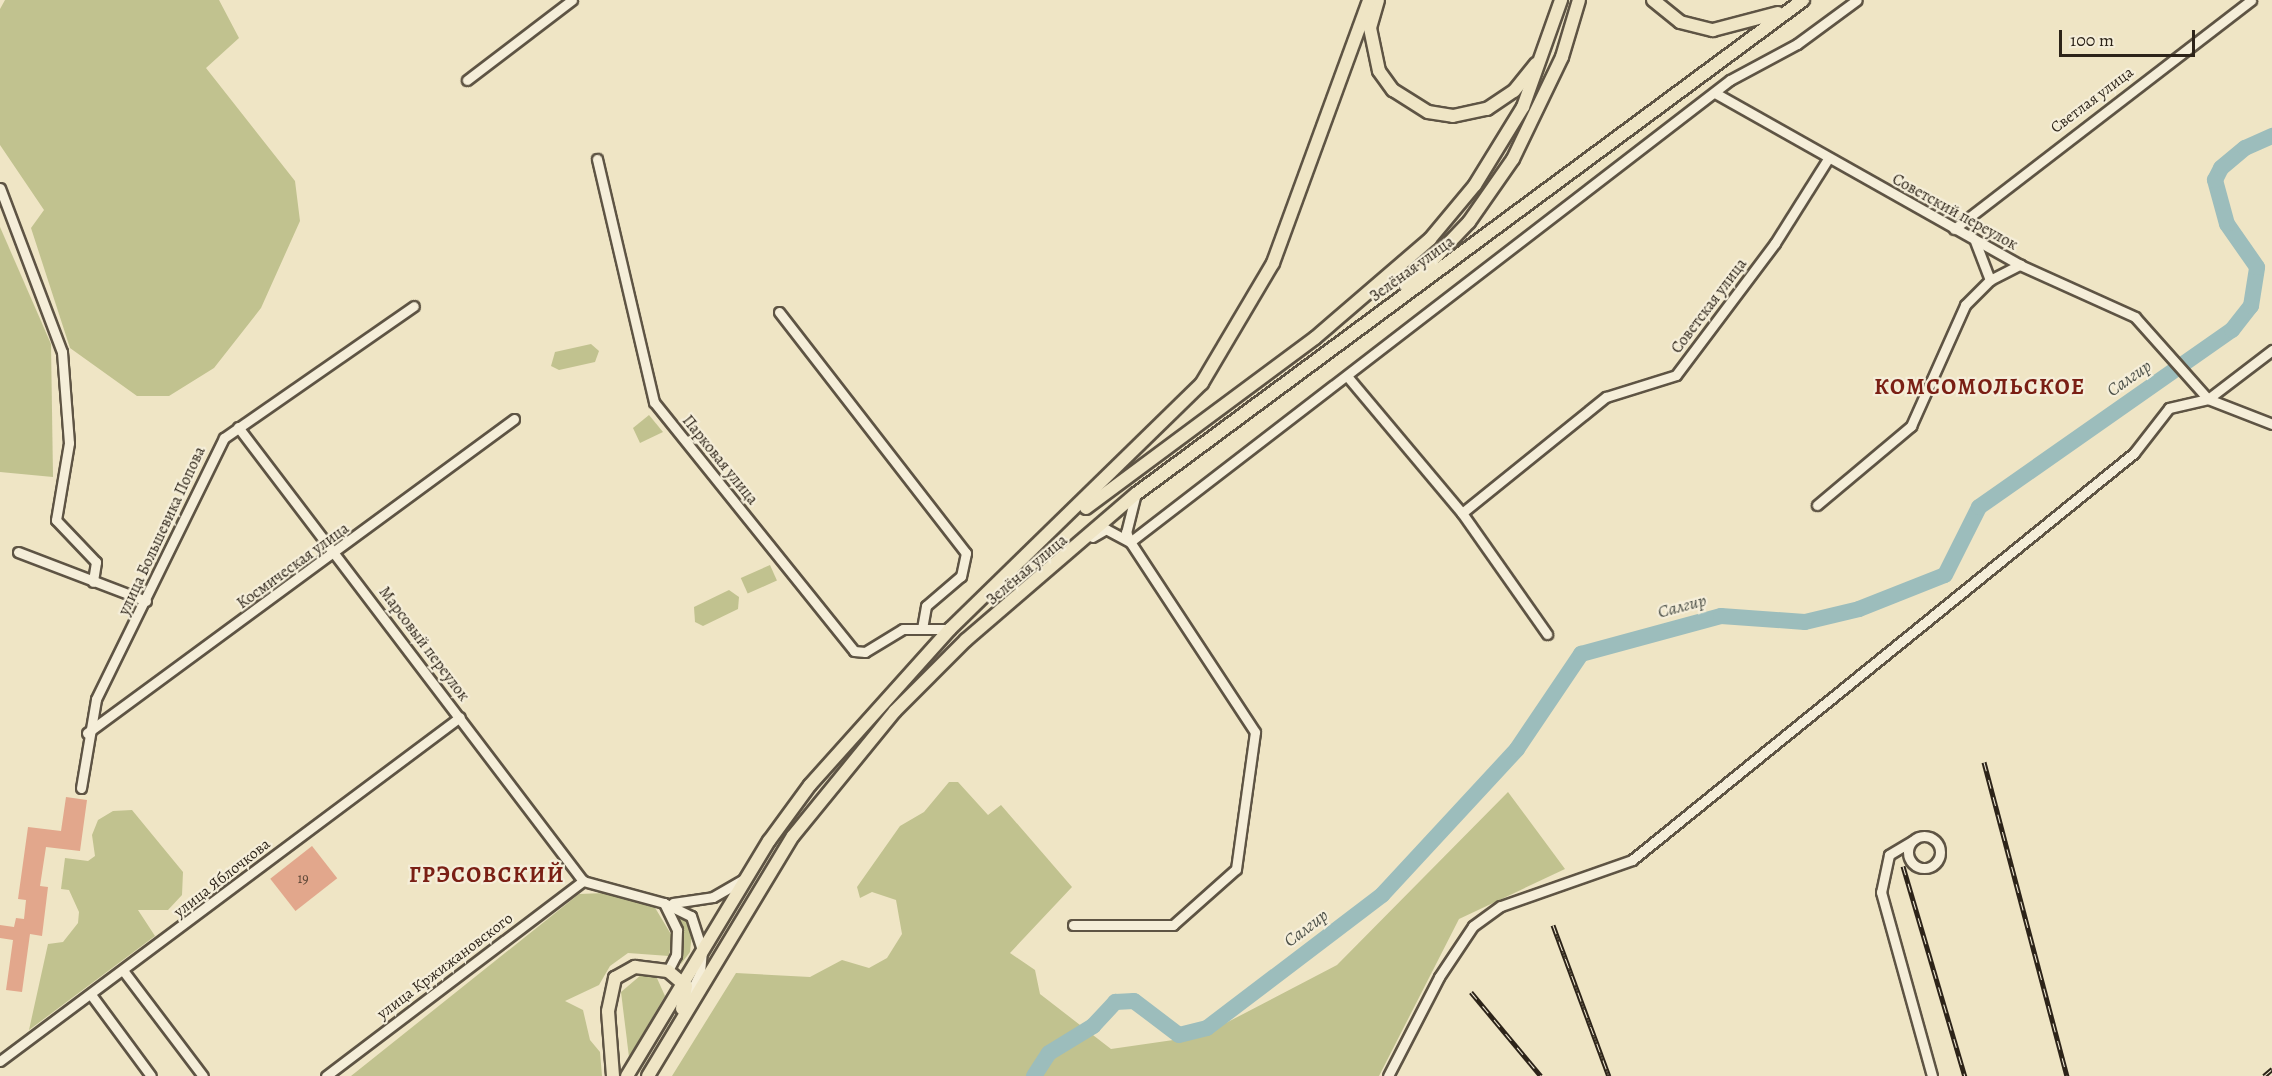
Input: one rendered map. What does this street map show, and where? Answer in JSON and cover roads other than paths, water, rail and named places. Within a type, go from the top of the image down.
[{"type":"main road","points":[[627,1076],[702,950],[810,785],[950,629],[1057,530],[1168,421],[1238,331],[1273,263],[1369,0]]},
{"type":"main road","points":[[1378,0],[1370,27],[1379,71],[1393,90],[1428,112],[1453,116],[1487,109],[1514,91],[1546,52]]},
{"type":"main road","points":[[1057,530],[1315,338],[1413,258],[1455,212],[1497,152],[1546,52],[1561,0]]},
{"type":"main road","points":[[1385,309],[1469,222],[1508,168],[1538,115],[1579,0]]},
{"type":"main road","points":[[1653,0],[1680,22],[1713,30],[1739,27],[1798,4]]},
{"type":"main road","name":"Зелёная улица","points":[[649,1074],[793,836],[895,711],[966,640],[1044,568],[1136,494],[1798,4]]},
{"type":"main road","points":[[613,1076],[608,1002],[615,978],[634,967],[668,970],[684,981]]},
{"type":"main road","points":[[649,1074],[682,1008],[684,981]]},
{"type":"street","points":[[467,80],[572,0]]},
{"type":"street","points":[[1127,539],[1347,376],[1715,93],[1857,0]]},
{"type":"street","name":"Светлая улица","points":[[1954,229],[2252,0]]},
{"type":"street","name":"Советский переулок","points":[[1715,93],[1828,159],[2020,265],[2135,317],[2174,361],[2188,383],[2208,399],[2272,424]]},
{"type":"street","name":"Парковая улица","points":[[597,159],[654,402],[854,651],[865,652],[903,629],[950,629]]},
{"type":"street","name":"Советская улица","points":[[1462,513],[1606,397],[1676,375],[1775,243],[1828,159]]},
{"type":"street","points":[[0,188],[62,352],[69,443],[56,520],[96,562],[93,582]]},
{"type":"street","points":[[1975,240],[1990,280]]},
{"type":"street","points":[[1817,505],[1911,426],[1965,305],[1990,280],[2020,265]]},
{"type":"street","name":"улица Большевика Попова","points":[[81,788],[87,733],[96,699],[146,602],[207,469],[224,438],[414,306]]},
{"type":"street","points":[[779,312],[966,553],[961,576],[926,606],[922,629]]},
{"type":"street","points":[[1388,1076],[1439,977],[1473,926],[1501,906],[1632,860],[2134,453],[2169,408],[2208,399],[2272,350]]},
{"type":"street","points":[[1347,376],[1462,513],[1547,634]]},
{"type":"street","name":"Космическая улица","points":[[87,733],[335,553],[514,419]]},
{"type":"street","name":"Марсовый переулок","points":[[238,427],[583,881]]},
{"type":"street","points":[[1073,925],[1173,925],[1236,869],[1254,732],[1127,539],[1128,520],[1136,494]]},
{"type":"street","name":"Зелёная улица","points":[[966,640],[1096,534],[1106,529],[1127,539]]},
{"type":"street","points":[[18,552],[146,602]]},
{"type":"street","name":"улица Яблочкова","points":[[0,1061],[125,973],[459,717]]},
{"type":"street","points":[[1912,840],[1889,855],[1881,892],[1932,1076]]},
{"type":"street","points":[[664,903],[713,897],[749,876]]},
{"type":"street","points":[[583,881],[664,903],[691,916],[702,950],[698,981],[682,1008]]},
{"type":"street","name":"улица Кржижановского","points":[[326,1076],[583,881]]},
{"type":"street","points":[[664,903],[677,930],[676,955],[668,970]]},
{"type":"street","points":[[125,973],[202,1076]]},
{"type":"street","points":[[92,996],[151,1076]]},
{"type":"waterway","name":"Салгир","points":[[1034,1076],[1049,1053],[1093,1026],[1115,1002],[1134,1001],[1179,1035],[1207,1028],[1382,895],[1517,749],[1581,654],[1721,616],[1805,622],[1859,609],[1945,575],[1979,507],[2232,330],[2251,306],[2257,267],[2227,224],[2215,180],[2221,168],[2245,148],[2272,136]]},
{"type":"railway","points":[[1984,762],[2067,1076]]},
{"type":"railway","points":[[1903,866],[1965,1076]]},
{"type":"railway","points":[[1553,925],[1609,1076]]},
{"type":"railway","points":[[1471,992],[1541,1076]]},
{"type":"railway","points":[[2264,1076],[2272,1069]]},
{"type":"district","name":"КОМСОМОЛЬСКОЕ","points":[[1980,388]]},
{"type":"district","name":"ГРЭСОВСКИЙ","points":[[487,876]]}]
